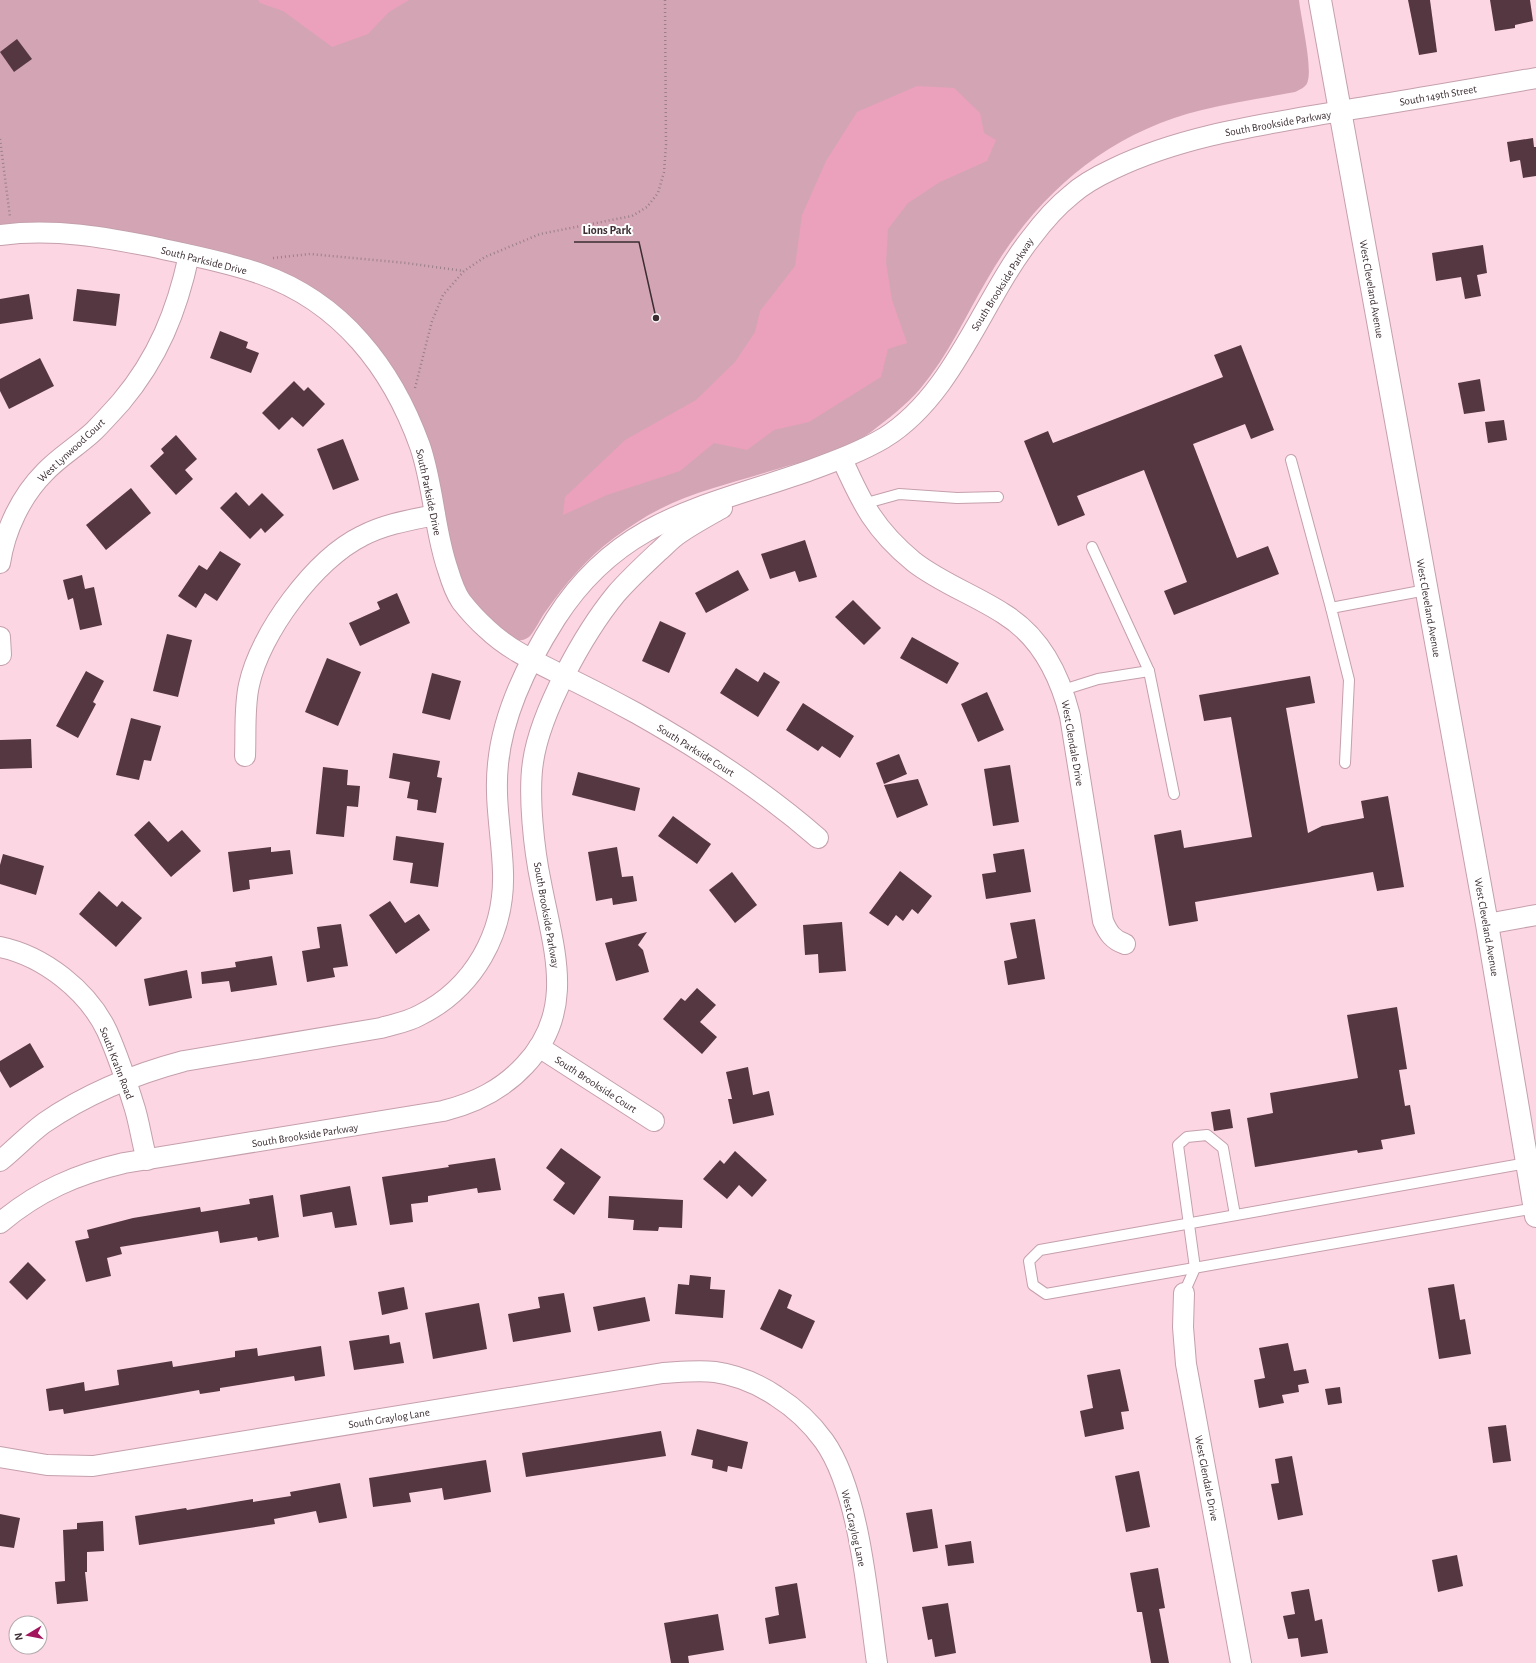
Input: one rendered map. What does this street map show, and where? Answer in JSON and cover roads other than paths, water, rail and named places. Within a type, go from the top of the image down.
[{"type":"main road","name":"West Cleveland Avenue","points":[[1320,0],[1486,924],[1535,1212]]},
{"type":"street","name":"South 149th Street","points":[[1340,111],[1536,78]]},
{"type":"street","name":"South Brookside Parkway","points":[[0,1161],[44,1124],[70,1108],[156,1068],[184,1061],[381,1028],[408,1021],[443,1002],[459,988],[479,964],[492,942],[501,908],[503,874],[497,816],[498,764],[509,709],[531,660],[557,616],[577,589],[624,543],[668,519],[711,502],[842,459],[884,438],[917,412],[942,382],[1026,244],[1053,211],[1073,192],[1103,174],[1163,148],[1207,136],[1340,111]]},
{"type":"street","name":"South Parkside Drive","points":[[6,234],[47,232],[100,236],[189,255],[258,273],[304,294],[330,312],[358,337],[390,380],[408,414],[426,465],[440,549],[452,584],[461,600],[487,630],[531,660],[564,676]]},
{"type":"street","name":"West Lynwood Court","points":[[0,564],[8,531],[26,494],[45,472],[94,431],[140,378],[157,350],[175,308],[189,255]]},
{"type":"street","name":"West Glendale Drive","points":[[842,459],[863,504],[872,519],[891,541],[915,562],[946,582],[1005,614],[1029,635],[1052,666],[1063,690],[1070,716],[1103,921],[1109,935],[1125,944]]},
{"type":"street","name":"South Brookside Parkway","points":[[0,1223],[19,1208],[49,1189],[83,1174],[124,1163],[370,1124],[460,1107],[502,1087],[518,1072],[539,1047],[554,1015],[557,1002],[557,968],[554,940],[535,850],[533,763],[545,717],[564,676],[597,620],[616,594],[643,566],[679,533],[763,486]]},
{"type":"street","points":[[245,756],[249,686],[259,655],[278,620],[300,589],[330,557],[363,535],[401,521],[435,515]]},
{"type":"street","name":"South Parkside Court","points":[[564,676],[635,712],[717,762],[779,806],[818,838]]},
{"type":"street","points":[[1486,924],[1536,915]]},
{"type":"street","name":"South Krahn Road","points":[[0,947],[26,955],[59,973],[78,991],[107,1030],[126,1081],[147,1160]]},
{"type":"street","name":"South Brookside Court","points":[[539,1047],[654,1121]]},
{"type":"street","name":"West Glendale Drive","points":[[1184,1293],[1183,1327],[1186,1364],[1241,1663]]},
{"type":"street","name":"South Graylog Lane","points":[[0,1457],[47,1465],[93,1466],[679,1372],[716,1372],[751,1382],[774,1395]]},
{"type":"street","name":"West Graylog Lane","points":[[774,1395],[797,1411],[824,1441],[834,1458],[847,1492],[857,1531],[877,1663]]},
{"type":"lane","points":[[1291,460],[1331,608],[1348,680],[1345,763]]},
{"type":"lane","points":[[863,504],[899,494],[957,498],[998,497]]},
{"type":"lane","points":[[1092,548],[1149,671],[1174,794]]},
{"type":"lane","points":[[1331,608],[1426,590]]},
{"type":"lane","points":[[1063,690],[1098,679],[1149,671]]},
{"type":"lane","points":[[1184,1293],[1195,1268],[1178,1145],[1187,1137],[1207,1135],[1223,1148],[1235,1215]]},
{"type":"lane","points":[[1527,1163],[1040,1250],[1029,1261],[1033,1286],[1046,1294],[1535,1212]]},
{"type":"place","name":"Lions Park","points":[[656,318]]}]
